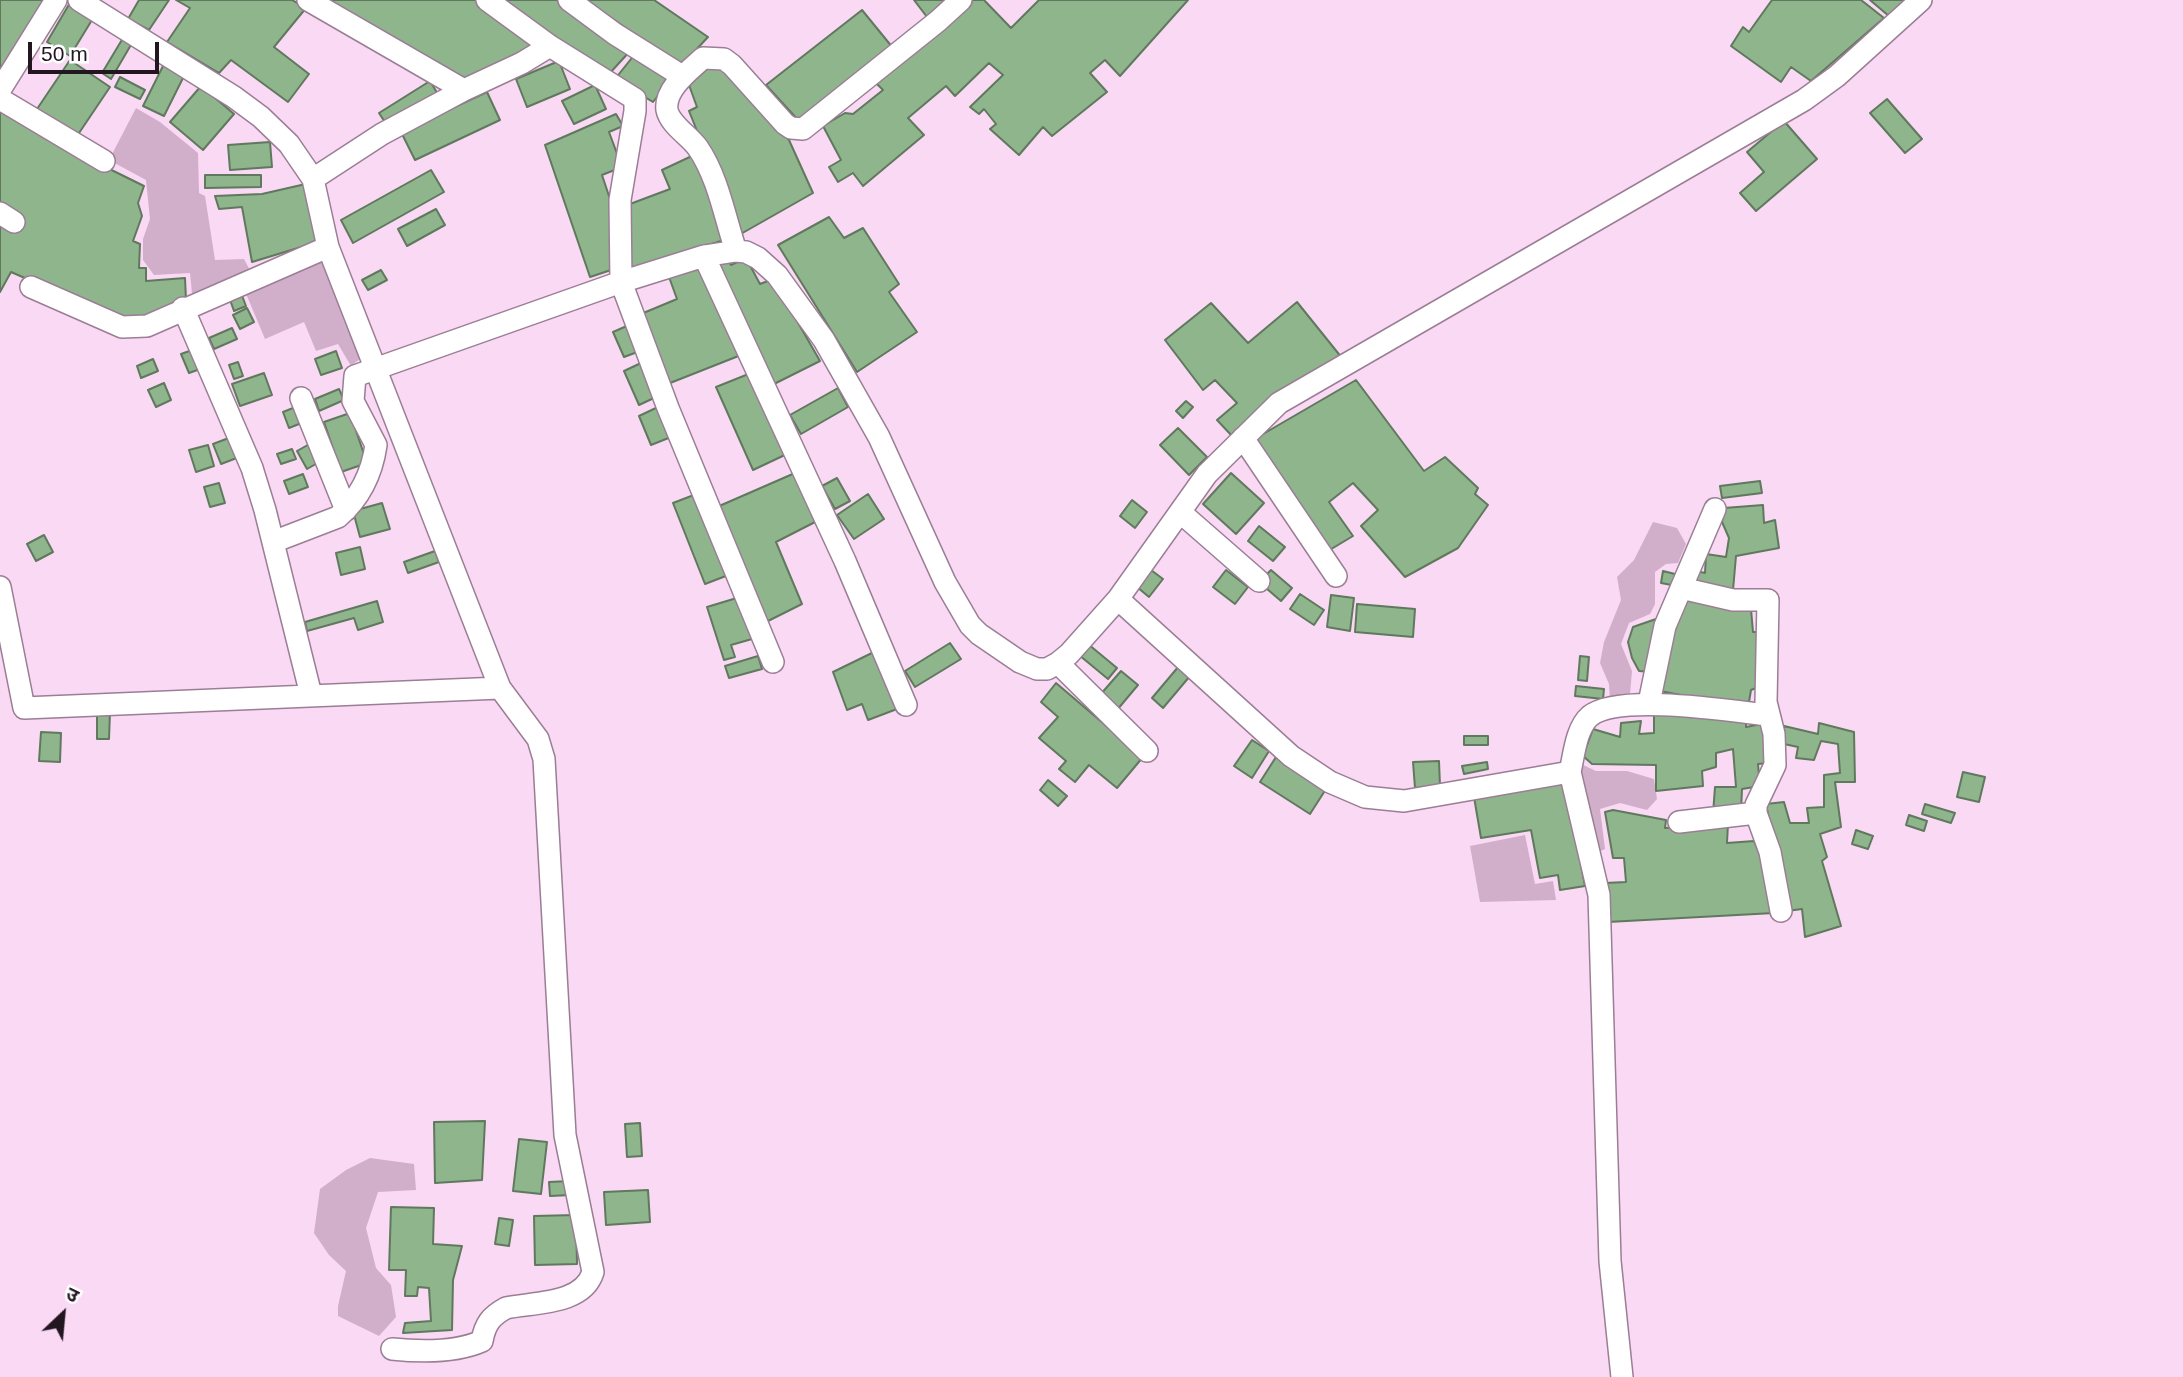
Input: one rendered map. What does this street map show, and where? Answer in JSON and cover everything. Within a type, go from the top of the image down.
[{"type":"street","points":[[0,90],[56,0]]},
{"type":"street","points":[[79,0],[205,78],[261,117],[289,144],[313,179],[328,247],[500,688],[538,739],[544,759],[565,1135],[593,1272],[591,1280],[576,1294],[506,1308],[496,1313],[485,1325],[482,1340],[476,1343],[455,1349],[392,1349]]},
{"type":"street","points":[[308,0],[464,90]]},
{"type":"street","points":[[487,0],[550,46],[630,95],[635,104],[620,200],[621,282],[668,408],[773,662]]},
{"type":"street","points":[[569,0],[615,34],[682,76]]},
{"type":"street","points":[[273,542],[338,517],[370,475],[376,445],[353,401],[355,376],[621,282],[704,256],[746,252],[758,258],[777,275],[824,340],[878,437],[945,582],[970,625],[1020,662],[1037,669],[1048,668],[1058,663],[1118,599],[1207,474],[1279,403],[1804,100],[1837,76],[1921,0]]},
{"type":"street","points":[[736,251],[710,170],[699,149],[667,111],[668,101],[682,76],[703,58],[724,59],[747,80],[785,124],[791,128],[803,129],[938,21],[959,1]]},
{"type":"street","points":[[313,179],[382,134],[550,46]]},
{"type":"street","points":[[0,99],[104,160]]},
{"type":"street","points":[[635,104],[667,111]]},
{"type":"street","points":[[31,287],[122,327],[147,326],[328,247]]},
{"type":"street","points":[[704,256],[845,561],[906,705]]},
{"type":"street","points":[[183,309],[252,468],[311,695]]},
{"type":"street","points":[[301,398],[345,510]]},
{"type":"street","points":[[1243,438],[1336,576]]},
{"type":"street","points":[[1649,703],[1661,639],[1715,509]]},
{"type":"street","points":[[1180,512],[1259,580]]},
{"type":"street","points":[[0,587],[24,708],[500,688]]},
{"type":"street","points":[[1681,588],[1733,600],[1768,600],[1766,702],[1774,734],[1775,765],[1756,805],[1756,813],[1770,852],[1781,911]]},
{"type":"street","points":[[1118,599],[1291,756],[1330,782],[1365,797],[1404,801],[1570,772]]},
{"type":"street","points":[[1058,663],[1147,751]]},
{"type":"street","points":[[1622,1377],[1610,1261],[1599,895],[1570,772],[1582,726],[1591,715],[1607,710],[1649,703],[1769,715]]},
{"type":"street","points":[[1679,822],[1756,813]]},
{"type":"shaded area","points":[[136,108],[160,122],[198,153],[199,193],[205,196],[215,260],[244,259],[257,284],[324,255],[365,355],[351,366],[338,344],[316,351],[304,322],[265,339],[239,277],[192,294],[190,273],[154,275],[143,260],[143,239],[150,219],[146,180],[109,160]]},
{"type":"shaded area","points":[[1653,522],[1677,528],[1686,544],[1678,563],[1666,564],[1655,572],[1655,604],[1650,614],[1629,623],[1621,644],[1632,671],[1630,694],[1610,701],[1609,684],[1600,663],[1604,642],[1621,600],[1617,577],[1634,560]]},
{"type":"shaded area","points":[[1581,764],[1596,771],[1627,771],[1654,779],[1657,799],[1647,810],[1620,803],[1600,809],[1605,849],[1594,854],[1576,777]]},
{"type":"shaded area","points":[[1525,835],[1535,884],[1553,881],[1556,900],[1480,902],[1470,846]]},
{"type":"shaded area","points":[[370,1158],[414,1164],[416,1190],[378,1192],[366,1228],[376,1268],[391,1285],[396,1317],[379,1336],[338,1316],[346,1271],[329,1255],[314,1233],[320,1189],[346,1170]]},
{"type":"building","points":[[0,0],[48,0],[0,76]]},
{"type":"building","points":[[139,0],[169,0],[149,30],[128,19]]},
{"type":"building","points":[[176,0],[292,0],[306,8],[274,47],[309,74],[288,102],[231,60],[219,73],[167,42],[190,8]]},
{"type":"building","points":[[321,0],[475,0],[540,46],[467,84]]},
{"type":"building","points":[[500,0],[560,0],[631,50],[609,74]]},
{"type":"building","points":[[585,0],[654,0],[708,37],[681,66]]},
{"type":"building","points":[[914,0],[948,0],[927,17]]},
{"type":"building","points":[[973,0],[984,0],[1011,28],[1039,0],[1188,0],[1120,76],[1105,60],[1090,73],[1107,92],[1052,136],[1043,127],[1019,155],[990,129],[996,124],[984,109],[979,114],[970,107],[1003,75],[989,63],[955,96],[946,86],[908,118],[924,135],[863,186],[853,173],[838,182],[829,167],[841,160],[823,126],[845,113],[853,114],[883,90],[876,83]]},
{"type":"building","points":[[1772,0],[1861,0],[1884,18],[1811,81],[1791,67],[1781,82],[1731,46],[1743,27],[1749,32]]},
{"type":"building","points":[[1870,0],[1907,0],[1890,17]]},
{"type":"building","points":[[71,1],[95,15],[70,56],[47,42]]},
{"type":"building","points":[[862,10],[893,48],[799,121],[766,85]]},
{"type":"building","points":[[126,33],[135,38],[111,79],[102,73]]},
{"type":"building","points":[[635,54],[673,77],[653,102],[615,79]]},
{"type":"building","points":[[70,60],[110,87],[77,136],[37,109]]},
{"type":"building","points":[[559,61],[570,89],[527,107],[516,79]]},
{"type":"building","points":[[716,61],[746,87],[789,140],[813,193],[739,235],[689,111],[697,107],[689,85]]},
{"type":"building","points":[[165,62],[186,72],[164,116],[143,106]]},
{"type":"building","points":[[120,77],[145,90],[140,99],[115,87]]},
{"type":"building","points":[[430,81],[439,96],[388,127],[379,113]]},
{"type":"building","points":[[595,85],[606,109],[574,124],[562,101]]},
{"type":"building","points":[[201,86],[234,114],[203,150],[170,122]]},
{"type":"building","points":[[487,92],[500,120],[415,160],[401,132]]},
{"type":"building","points":[[1887,99],[1922,139],[1905,153],[1870,113]]},
{"type":"building","points":[[0,105],[79,154],[144,186],[138,203],[142,216],[133,241],[140,244],[139,268],[146,268],[146,281],[185,278],[186,300],[141,320],[122,320],[11,272],[0,292]]},
{"type":"building","points":[[616,114],[623,126],[609,132],[622,167],[602,175],[614,211],[614,269],[590,277],[545,145]]},
{"type":"building","points":[[1784,121],[1817,159],[1756,211],[1740,193],[1764,172],[1747,152]]},
{"type":"building","points":[[270,142],[272,167],[230,170],[228,145]]},
{"type":"building","points":[[694,155],[727,239],[630,270],[630,204],[670,189],[662,170]]},
{"type":"building","points":[[431,170],[444,192],[353,243],[341,220]]},
{"type":"building","points":[[205,175],[261,175],[261,187],[205,188]]},
{"type":"building","points":[[310,183],[321,241],[252,262],[242,207],[219,209],[215,196],[262,194]]},
{"type":"building","points":[[436,209],[445,225],[407,246],[398,229]]},
{"type":"building","points":[[829,217],[844,238],[863,228],[899,284],[889,292],[917,332],[857,372],[778,245]]},
{"type":"building","points":[[725,257],[731,265],[746,258],[760,284],[773,279],[820,361],[770,386],[715,262]]},
{"type":"building","points":[[698,264],[741,355],[665,385],[641,314],[677,299],[669,277]]},
{"type":"building","points":[[381,270],[387,280],[368,290],[362,280]]},
{"type":"building","points":[[241,293],[246,306],[234,311],[229,297]]},
{"type":"building","points":[[1297,302],[1342,358],[1232,436],[1217,420],[1237,403],[1215,380],[1203,390],[1165,340],[1211,303],[1248,343]]},
{"type":"building","points":[[247,308],[254,322],[240,329],[233,315]]},
{"type":"building","points":[[629,325],[640,351],[624,357],[613,332]]},
{"type":"building","points":[[232,328],[237,339],[214,349],[209,338]]},
{"type":"building","points":[[195,349],[203,368],[189,373],[181,354]]},
{"type":"building","points":[[336,351],[342,368],[321,375],[315,359]]},
{"type":"building","points":[[153,359],[158,371],[141,378],[137,366]]},
{"type":"building","points":[[238,362],[243,376],[234,379],[229,365]]},
{"type":"building","points":[[641,363],[656,397],[639,405],[624,371]]},
{"type":"building","points":[[264,373],[272,395],[240,406],[232,384]]},
{"type":"building","points":[[751,373],[789,453],[753,470],[716,387]]},
{"type":"building","points":[[1356,380],[1424,471],[1445,457],[1478,488],[1475,494],[1488,505],[1458,548],[1405,577],[1361,526],[1378,510],[1353,483],[1329,502],[1353,536],[1328,551],[1251,441]]},
{"type":"building","points":[[164,383],[171,400],[156,407],[148,390]]},
{"type":"building","points":[[838,388],[848,407],[801,434],[790,415]]},
{"type":"building","points":[[339,389],[344,400],[319,411],[315,399]]},
{"type":"building","points":[[1186,401],[1193,407],[1183,418],[1176,411]]},
{"type":"building","points":[[298,406],[304,422],[289,428],[283,412]]},
{"type":"building","points":[[658,407],[671,437],[651,445],[639,416]]},
{"type":"building","points":[[350,413],[367,463],[341,472],[324,422]]},
{"type":"building","points":[[1178,428],[1207,457],[1189,475],[1160,445]]},
{"type":"building","points":[[234,436],[242,456],[221,464],[213,444]]},
{"type":"building","points":[[313,442],[323,460],[307,469],[297,451]]},
{"type":"building","points":[[208,445],[214,466],[196,472],[189,450]]},
{"type":"building","points":[[292,449],[296,459],[281,464],[277,454]]},
{"type":"building","points":[[795,473],[819,520],[776,542],[802,604],[764,623],[717,507]]},
{"type":"building","points":[[1231,473],[1264,503],[1236,534],[1203,504]]},
{"type":"building","points":[[303,474],[308,487],[289,494],[284,481]]},
{"type":"building","points":[[837,478],[850,501],[835,509],[822,486]]},
{"type":"building","points":[[1760,481],[1762,493],[1722,498],[1720,486]]},
{"type":"building","points":[[219,483],[225,503],[210,507],[204,487]]},
{"type":"building","points":[[699,493],[731,574],[705,584],[673,503]]},
{"type":"building","points":[[868,494],[884,519],[854,539],[837,515]]},
{"type":"building","points":[[1132,500],[1147,512],[1135,528],[1120,516]]},
{"type":"building","points":[[382,503],[390,529],[360,537],[353,511]]},
{"type":"building","points":[[1763,505],[1764,523],[1775,520],[1779,548],[1736,556],[1733,590],[1692,586],[1696,571],[1705,573],[1706,554],[1726,557],[1729,538],[1722,522],[1724,508]]},
{"type":"building","points":[[1259,526],[1285,547],[1273,561],[1248,541]]},
{"type":"building","points":[[44,535],[53,552],[36,561],[27,544]]},
{"type":"building","points":[[360,547],[365,569],[341,575],[336,553]]},
{"type":"building","points":[[435,551],[439,562],[408,573],[404,562]]},
{"type":"building","points":[[1151,570],[1163,579],[1149,597],[1137,587]]},
{"type":"building","points":[[1226,570],[1248,587],[1235,604],[1213,587]]},
{"type":"building","points":[[1271,570],[1292,588],[1281,601],[1259,582]]},
{"type":"building","points":[[1663,571],[1679,575],[1677,586],[1661,583]]},
{"type":"building","points":[[1300,594],[1324,610],[1314,625],[1290,609]]},
{"type":"building","points":[[1331,595],[1354,598],[1350,631],[1327,627]]},
{"type":"building","points":[[740,597],[752,639],[731,645],[735,657],[724,660],[707,607]]},
{"type":"building","points":[[1685,600],[1751,609],[1753,632],[1762,632],[1761,686],[1751,690],[1748,708],[1660,691],[1671,629]]},
{"type":"building","points":[[377,601],[383,622],[358,630],[354,618],[307,631],[305,622]]},
{"type":"building","points":[[1357,604],[1415,609],[1413,637],[1355,632]]},
{"type":"building","points":[[1656,619],[1660,631],[1651,672],[1639,671],[1628,642],[1633,627]]},
{"type":"building","points":[[950,643],[961,659],[915,687],[905,671]]},
{"type":"building","points":[[1088,644],[1117,668],[1108,679],[1079,655]]},
{"type":"building","points":[[874,652],[897,709],[868,720],[862,704],[847,710],[833,672]]},
{"type":"building","points":[[758,656],[762,669],[729,678],[725,666]]},
{"type":"building","points":[[1580,656],[1589,657],[1587,681],[1578,680]]},
{"type":"building","points":[[1179,666],[1190,676],[1163,708],[1152,698]]},
{"type":"building","points":[[1121,671],[1138,685],[1117,710],[1100,695]]},
{"type":"building","points":[[1056,683],[1143,757],[1117,788],[1089,765],[1075,782],[1059,769],[1066,761],[1039,738],[1058,717],[1041,702]]},
{"type":"building","points":[[1576,686],[1604,689],[1603,699],[1575,696]]},
{"type":"building","points":[[97,712],[110,712],[109,739],[97,739]]},
{"type":"building","points":[[1654,713],[1746,719],[1746,727],[1767,723],[1768,763],[1758,764],[1760,786],[1742,789],[1741,811],[1713,814],[1715,787],[1736,787],[1733,749],[1716,753],[1716,767],[1702,771],[1703,786],[1656,791],[1656,765],[1592,764],[1583,756],[1593,729],[1620,737],[1621,723],[1641,721],[1639,734],[1654,733]]},
{"type":"building","points":[[1819,723],[1854,732],[1855,782],[1835,782],[1841,827],[1820,834],[1827,857],[1822,861],[1841,926],[1805,937],[1802,909],[1787,911],[1766,804],[1784,802],[1790,823],[1809,823],[1807,808],[1824,807],[1824,775],[1840,773],[1838,744],[1821,741],[1814,760],[1796,758],[1798,747],[1784,744],[1784,726],[1818,734]]},
{"type":"building","points":[[41,732],[61,733],[60,762],[39,761]]},
{"type":"building","points":[[1464,736],[1488,736],[1488,745],[1464,745]]},
{"type":"building","points":[[1252,740],[1269,751],[1252,778],[1234,766]]},
{"type":"building","points":[[1276,757],[1326,789],[1310,814],[1260,782]]},
{"type":"building","points":[[1439,761],[1440,786],[1415,788],[1413,762]]},
{"type":"building","points":[[1487,762],[1488,769],[1464,774],[1462,766]]},
{"type":"building","points":[[1963,772],[1985,777],[1979,802],[1957,797]]},
{"type":"building","points":[[1048,780],[1067,796],[1058,806],[1040,790]]},
{"type":"building","points":[[1565,781],[1585,886],[1560,890],[1558,875],[1540,878],[1531,830],[1481,838],[1474,797]]},
{"type":"building","points":[[1925,804],[1955,813],[1951,823],[1922,814]]},
{"type":"building","points":[[1613,810],[1666,820],[1665,828],[1728,824],[1727,843],[1754,841],[1766,868],[1774,913],[1608,922],[1605,883],[1626,882],[1624,858],[1613,858],[1605,812]]},
{"type":"building","points":[[1909,815],[1927,821],[1924,831],[1906,825]]},
{"type":"building","points":[[1856,830],[1873,836],[1868,849],[1852,844]]},
{"type":"building","points":[[485,1121],[482,1180],[435,1183],[434,1122]]},
{"type":"building","points":[[640,1123],[642,1156],[627,1157],[625,1124]]},
{"type":"building","points":[[519,1139],[547,1142],[541,1194],[513,1191]]},
{"type":"building","points":[[570,1181],[571,1195],[550,1196],[549,1182]]},
{"type":"building","points":[[648,1190],[650,1222],[606,1225],[604,1192]]},
{"type":"building","points":[[391,1207],[434,1208],[433,1244],[462,1246],[453,1280],[452,1330],[403,1333],[405,1323],[431,1321],[429,1288],[418,1287],[417,1296],[405,1296],[406,1270],[389,1270]]},
{"type":"building","points":[[576,1215],[577,1264],[535,1265],[534,1216]]},
{"type":"building","points":[[499,1218],[513,1220],[509,1246],[495,1244]]}]
